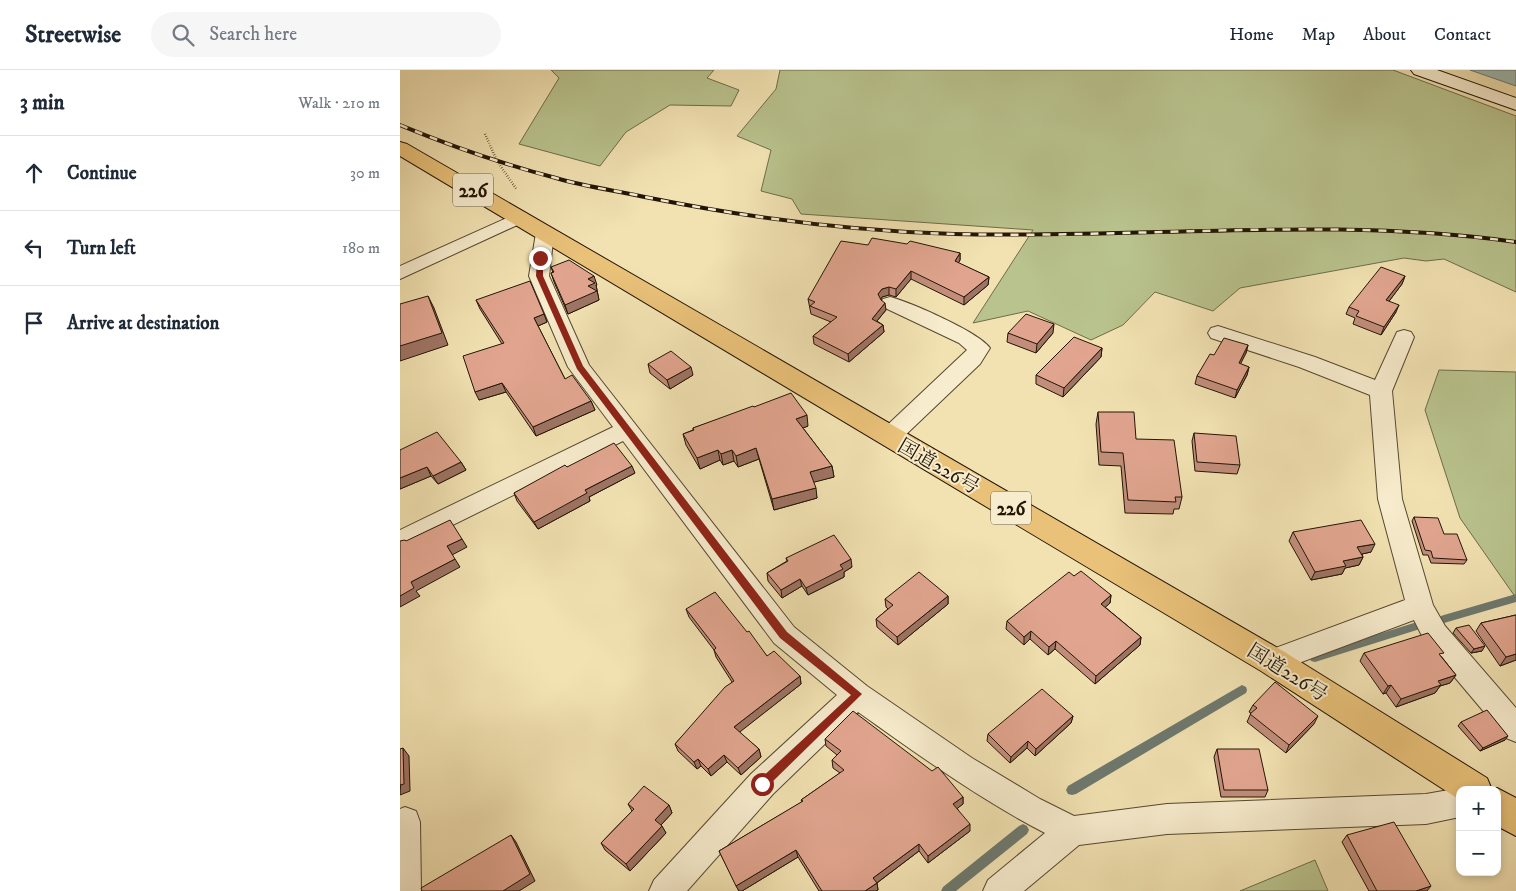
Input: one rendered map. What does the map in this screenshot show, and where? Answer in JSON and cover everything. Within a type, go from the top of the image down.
[{"type":"highway","name":"国道226号","points":[[400,148],[1272,661],[1468,786]]},
{"type":"highway","points":[[1501,808],[1516,819]]},
{"type":"street","points":[[1420,70],[1516,104]]},
{"type":"street","points":[[400,273],[520,217]]},
{"type":"street","points":[[545,232],[539,276],[579,367],[784,635],[857,694],[962,768],[1029,809],[1072,831]]},
{"type":"street","points":[[889,437],[972,359],[978,348],[966,338],[890,303]]},
{"type":"street","points":[[1218,333],[1307,362],[1381,391]]},
{"type":"street","points":[[1404,337],[1381,391],[1390,499],[1420,606],[1434,634],[1516,729]]},
{"type":"street","points":[[400,541],[628,429]]},
{"type":"street","points":[[1272,661],[1420,606]]},
{"type":"street","points":[[665,891],[762,784],[857,694]]},
{"type":"street","points":[[999,891],[1072,831],[1167,819],[1426,809],[1456,803]]},
{"type":"street","points":[[405,891],[406,822]]},
{"type":"path","points":[[485,134],[497,161],[518,193]]},
{"type":"green space","points":[[551,70],[714,70],[707,78],[739,90],[731,106],[670,105],[626,132],[600,166],[519,144],[559,78]]},
{"type":"green space","points":[[780,70],[1393,70],[1516,116],[1516,292],[1444,259],[1426,261],[1404,258],[1240,288],[1213,311],[1155,292],[1123,325],[1091,340],[1028,311],[973,323],[1033,230],[801,214],[792,199],[761,191],[771,150],[737,136],[776,89]]},
{"type":"green space","points":[[1439,370],[1516,372],[1516,598],[1460,518],[1425,410]]},
{"type":"green space","points":[[1315,860],[1328,891],[1240,891]]},
{"type":"water","points":[[1470,70],[1516,70],[1516,86]]},
{"type":"building","points":[[872,238],[907,244],[910,241],[960,253],[955,261],[989,277],[964,297],[911,271],[896,289],[889,287],[882,289],[878,294],[885,303],[872,319],[883,325],[848,354],[813,336],[837,317],[810,306],[815,302],[808,299],[841,241],[868,245]]},
{"type":"building","points":[[569,260],[594,276],[588,279],[595,283],[588,286],[597,291],[565,305],[551,273],[554,272],[551,267]]},
{"type":"building","points":[[1381,267],[1405,276],[1386,300],[1399,305],[1384,327],[1356,316],[1359,311],[1349,307]]},
{"type":"building","points":[[530,281],[544,314],[534,318],[565,379],[572,375],[591,401],[533,427],[502,383],[475,392],[463,356],[504,343],[476,300]]},
{"type":"building","points":[[428,296],[442,333],[400,346],[400,304]]},
{"type":"building","points":[[1026,314],[1054,324],[1037,344],[1008,333]]},
{"type":"building","points":[[1074,337],[1102,348],[1064,388],[1036,375]]},
{"type":"building","points":[[1224,338],[1248,345],[1239,363],[1249,367],[1237,390],[1197,376],[1210,354],[1214,355]]},
{"type":"building","points":[[671,351],[691,367],[667,380],[648,364]]},
{"type":"building","points":[[791,393],[807,415],[796,419],[832,466],[810,472],[816,488],[772,499],[756,448],[736,456],[732,450],[721,454],[718,450],[697,458],[683,434],[694,430],[693,428]]},
{"type":"building","points":[[1098,412],[1134,412],[1136,439],[1174,440],[1182,497],[1175,497],[1176,502],[1128,500],[1123,453],[1101,452]]},
{"type":"building","points":[[437,432],[461,462],[433,476],[427,467],[400,478],[400,450]]},
{"type":"building","points":[[1194,433],[1236,436],[1240,465],[1197,462]]},
{"type":"building","points":[[614,443],[632,466],[585,490],[587,493],[534,522],[514,493],[565,465],[567,467]]},
{"type":"building","points":[[1414,517],[1438,518],[1444,534],[1457,534],[1467,560],[1433,558],[1431,551],[1425,550]]},
{"type":"building","points":[[450,520],[462,539],[447,546],[455,559],[411,582],[414,588],[400,596],[400,541],[406,541]]},
{"type":"building","points":[[1361,520],[1375,544],[1357,547],[1363,557],[1343,561],[1346,566],[1315,572],[1293,532]]},
{"type":"building","points":[[834,535],[851,559],[840,565],[843,569],[806,588],[800,579],[781,590],[767,573],[788,561],[786,558]]},
{"type":"building","points":[[1081,571],[1111,595],[1101,604],[1141,637],[1096,676],[1056,641],[1049,647],[1031,631],[1024,637],[1007,621],[1069,572],[1074,576]]},
{"type":"building","points":[[919,572],[948,596],[897,637],[876,619],[893,605],[885,599]]},
{"type":"building","points":[[715,592],[747,632],[749,631],[767,656],[774,651],[800,676],[734,727],[759,749],[738,768],[724,755],[708,769],[698,759],[694,762],[675,744],[725,687],[734,681],[714,650],[716,648],[686,609]]},
{"type":"building","points":[[1516,615],[1516,654],[1506,657],[1481,623]]},
{"type":"building","points":[[1469,625],[1485,646],[1474,649],[1456,628]]},
{"type":"building","points":[[1428,633],[1444,653],[1439,654],[1456,675],[1438,681],[1441,685],[1401,699],[1391,685],[1388,686],[1364,653]]},
{"type":"building","points":[[1275,682],[1318,716],[1289,745],[1250,714],[1257,708],[1253,705]]},
{"type":"building","points":[[1042,689],[1073,716],[1036,749],[1028,741],[1011,757],[988,734]]},
{"type":"building","points":[[1487,710],[1508,736],[1483,748],[1461,722]]},
{"type":"building","points":[[853,711],[932,771],[938,767],[963,797],[953,804],[970,824],[928,856],[919,844],[873,878],[877,883],[865,891],[822,891],[796,850],[736,886],[719,851],[803,801],[801,800],[844,770],[832,760],[841,751],[825,739]]},
{"type":"building","points":[[403,748],[404,784],[400,785],[400,749]]},
{"type":"building","points":[[1217,749],[1259,749],[1268,790],[1224,790]]},
{"type":"building","points":[[644,786],[669,805],[655,820],[662,826],[626,864],[601,843],[634,809],[628,804]]},
{"type":"building","points":[[1394,822],[1431,886],[1416,891],[1377,891],[1347,835]]},
{"type":"building","points":[[511,835],[530,874],[503,891],[422,891],[421,888]]},
{"type":"waterway","points":[[1444,619],[1516,598]]},
{"type":"waterway","points":[[1315,658],[1417,626]]},
{"type":"waterway","points":[[1072,790],[1242,690]]},
{"type":"waterway","points":[[947,891],[1023,830]]},
{"type":"railway","points":[[400,125],[496,161],[579,184],[725,212],[839,227],[954,234],[1024,235],[1306,229],[1377,230],[1447,234],[1516,242]]},
{"type":"route","points":[[540,258],[539,276],[579,367],[628,429],[726,562],[784,635],[857,694],[762,784]]}]
